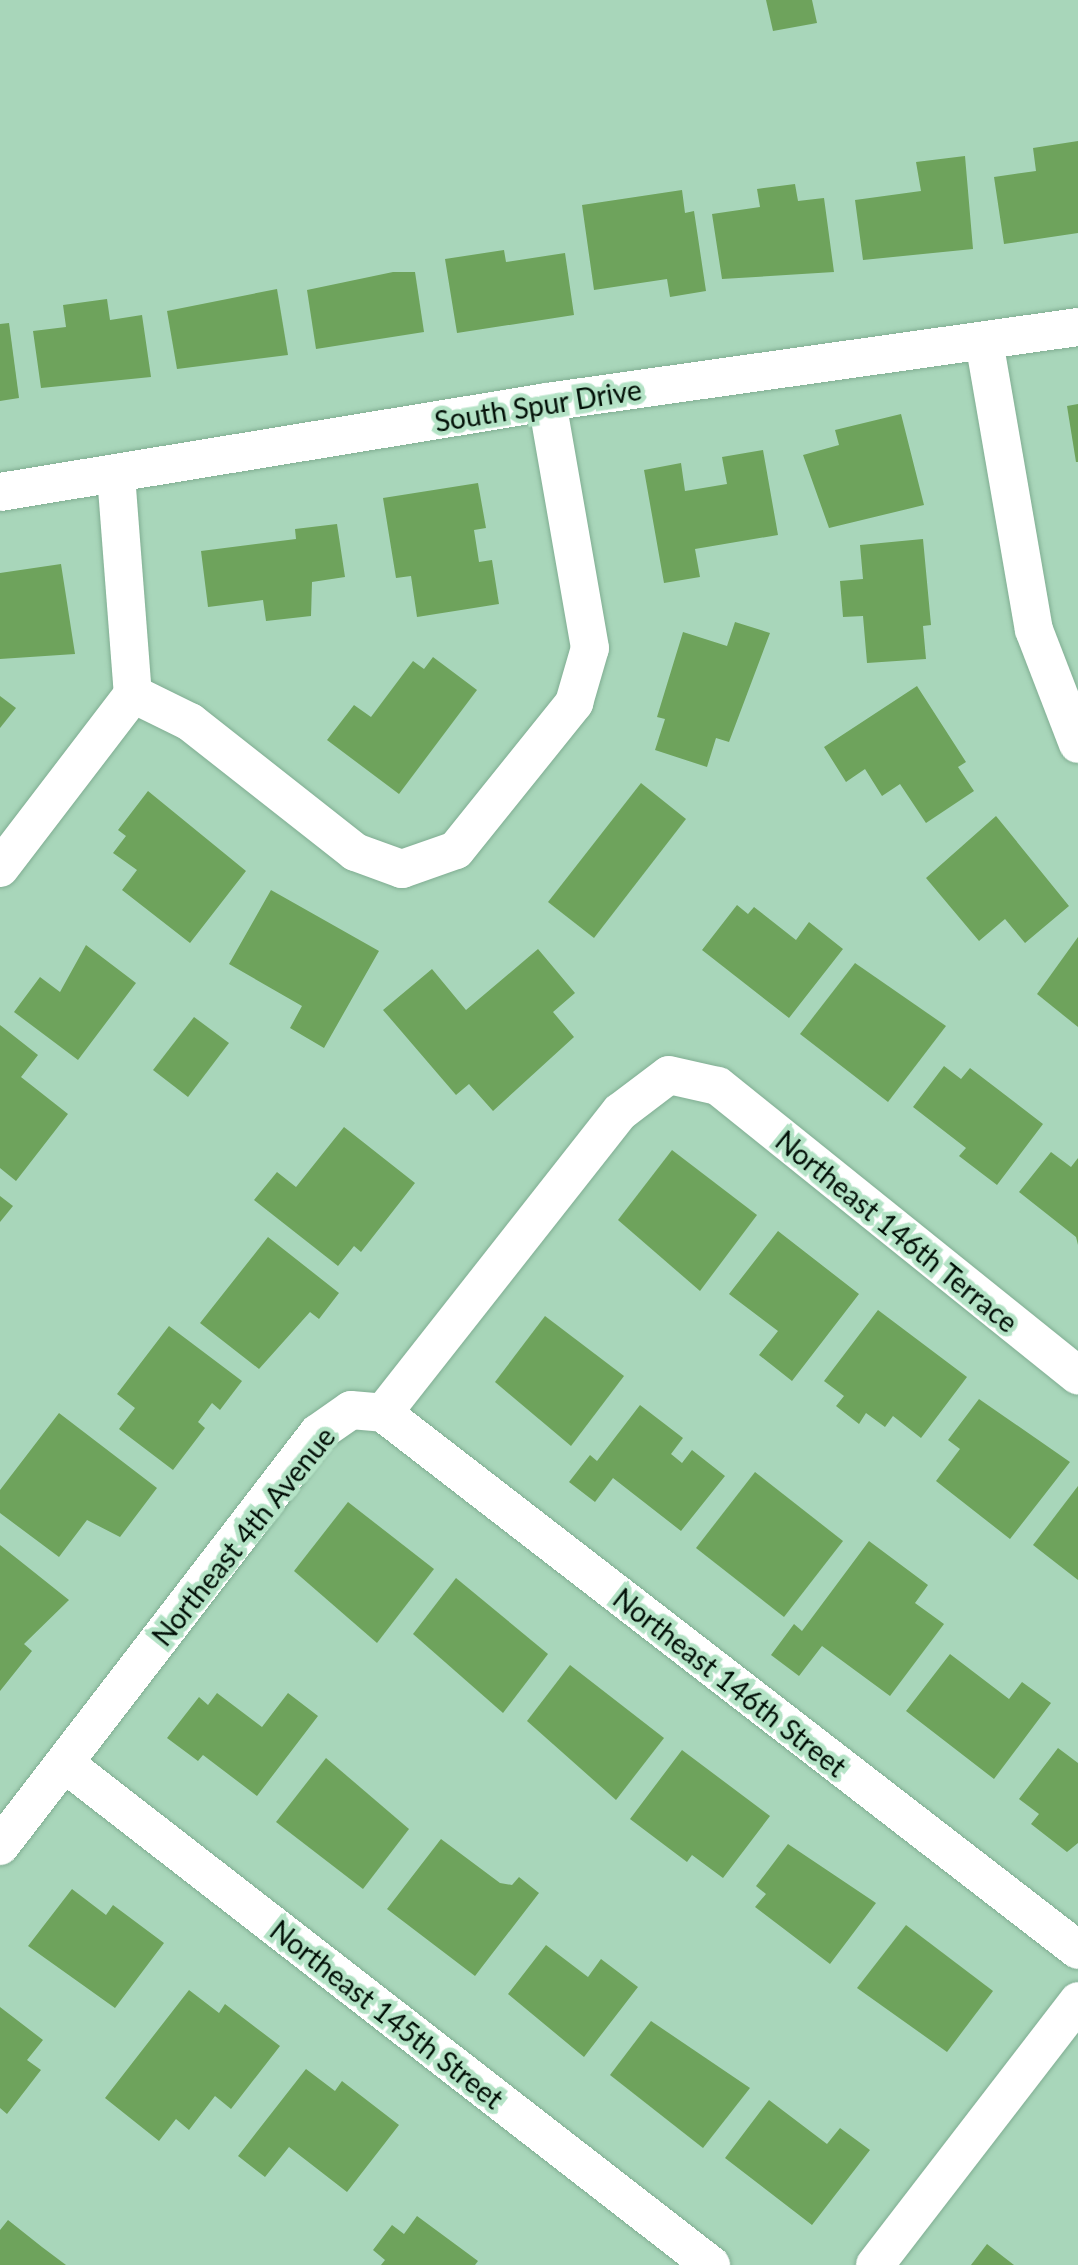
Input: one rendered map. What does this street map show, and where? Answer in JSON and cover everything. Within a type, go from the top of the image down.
[{"type":"street","name":"South Spur Drive","points":[[0,492],[548,402],[1078,327]]},
{"type":"street","points":[[984,341],[1034,630],[1078,744]]},
{"type":"street","points":[[133,694],[190,722],[355,852],[402,869],[456,850],[574,703],[590,648],[548,402]]},
{"type":"street","points":[[0,868],[133,694],[116,475]]},
{"type":"street","name":"Northeast 146th Terrace","points":[[383,1413],[620,1112],[670,1075],[718,1086],[1078,1375]]},
{"type":"street","name":"Northeast 4th Avenue","points":[[0,1846],[318,1433],[351,1410],[383,1413]]},
{"type":"street","name":"Northeast 146th Street","points":[[383,1413],[1078,1950]]},
{"type":"street","name":"Northeast 145th Street","points":[[64,1764],[710,2265]]},
{"type":"street","points":[[875,2265],[1078,2001]]},
{"type":"building","points":[[766,0],[812,0],[817,23],[773,31]]},
{"type":"building","points":[[1078,141],[1078,233],[1004,244],[994,177],[1036,171],[1033,148]]},
{"type":"building","points":[[965,156],[973,249],[863,260],[855,200],[921,191],[916,162]]},
{"type":"building","points":[[795,184],[798,201],[824,198],[834,272],[722,279],[712,214],[760,207],[757,189]]},
{"type":"building","points":[[682,190],[685,213],[694,211],[706,291],[670,297],[667,279],[594,290],[582,205]]},
{"type":"building","points":[[504,250],[506,262],[565,253],[574,315],[457,333],[445,259]]},
{"type":"building","points":[[393,272],[415,272],[424,332],[316,349],[307,290]]},
{"type":"building","points":[[277,289],[288,355],[177,369],[167,311]]},
{"type":"building","points":[[107,299],[110,320],[142,315],[151,377],[41,388],[33,331],[66,327],[63,305]]},
{"type":"building","points":[[9,323],[19,398],[0,401],[0,324]]},
{"type":"building","points":[[1078,404],[1078,462],[1076,462],[1067,406]]},
{"type":"building","points":[[901,414],[924,505],[829,528],[803,455],[839,445],[835,430]]},
{"type":"building","points":[[763,450],[778,535],[695,549],[700,577],[664,583],[644,470],[681,463],[685,491],[727,484],[722,457]]},
{"type":"building","points":[[478,483],[486,528],[474,530],[479,562],[492,560],[499,604],[417,617],[411,576],[396,578],[383,498]]},
{"type":"building","points":[[337,524],[345,577],[312,582],[311,616],[266,621],[263,600],[208,607],[201,551],[296,539],[295,529]]},
{"type":"building","points":[[923,539],[931,625],[923,626],[926,659],[867,663],[863,616],[843,617],[840,581],[863,579],[860,545]]},
{"type":"building","points":[[61,564],[75,654],[0,659],[0,573]]},
{"type":"building","points":[[735,622],[770,633],[729,742],[716,738],[707,767],[655,750],[665,719],[657,717],[683,632],[727,646]]},
{"type":"building","points":[[433,657],[477,690],[399,794],[327,740],[354,705],[371,717],[413,661],[424,669]]},
{"type":"building","points":[[917,686],[966,762],[958,767],[974,791],[926,823],[900,784],[882,796],[865,769],[846,782],[824,747]]},
{"type":"building","points":[[0,696],[16,708],[0,728]]},
{"type":"building","points":[[641,783],[686,819],[594,938],[548,902]]},
{"type":"building","points":[[148,791],[246,871],[190,943],[122,890],[137,870],[113,853],[126,836],[118,830]]},
{"type":"building","points":[[996,816],[1069,906],[1025,943],[1005,919],[979,941],[926,878]]},
{"type":"building","points":[[271,890],[379,951],[324,1048],[290,1028],[302,1006],[229,964]]},
{"type":"building","points":[[737,905],[748,914],[754,907],[796,940],[809,922],[843,949],[789,1018],[702,950]]},
{"type":"building","points":[[1078,937],[1078,1027],[1037,994]]},
{"type":"building","points":[[86,945],[136,983],[78,1060],[14,1012],[40,977],[60,992]]},
{"type":"building","points":[[538,949],[575,993],[553,1012],[574,1037],[493,1111],[469,1084],[456,1095],[383,1010],[432,969],[466,1010]]},
{"type":"building","points":[[855,963],[946,1026],[888,1102],[800,1034]]},
{"type":"building","points":[[194,1017],[229,1043],[188,1097],[153,1070]]},
{"type":"building","points":[[0,1025],[38,1055],[21,1077],[68,1114],[16,1181],[0,1168]]},
{"type":"building","points":[[944,1066],[961,1079],[970,1068],[1043,1124],[997,1185],[959,1156],[966,1148],[913,1107]]},
{"type":"building","points":[[344,1127],[415,1183],[361,1252],[354,1246],[338,1266],[254,1200],[277,1172],[296,1187]]},
{"type":"building","points":[[672,1150],[757,1215],[700,1291],[618,1220]]},
{"type":"building","points":[[1051,1152],[1071,1167],[1078,1158],[1078,1245],[1076,1237],[1019,1192]]},
{"type":"building","points":[[0,1196],[13,1206],[0,1222]]},
{"type":"building","points":[[778,1231],[859,1294],[792,1381],[759,1355],[778,1331],[729,1294]]},
{"type":"building","points":[[268,1237],[339,1293],[319,1319],[310,1312],[259,1369],[200,1323]]},
{"type":"building","points":[[878,1310],[967,1377],[921,1438],[893,1416],[885,1427],[866,1413],[859,1424],[836,1406],[844,1396],[824,1381]]},
{"type":"building","points":[[545,1316],[624,1376],[571,1446],[495,1382]]},
{"type":"building","points":[[169,1326],[242,1381],[220,1410],[212,1403],[198,1422],[205,1428],[173,1470],[119,1429],[135,1408],[117,1394]]},
{"type":"building","points":[[979,1399],[1070,1462],[1010,1539],[936,1481],[960,1449],[948,1440]]},
{"type":"building","points":[[640,1405],[683,1438],[671,1454],[682,1463],[692,1450],[725,1476],[681,1531],[613,1478],[595,1502],[569,1482],[590,1455],[597,1461]]},
{"type":"building","points":[[59,1413],[157,1488],[120,1537],[87,1520],[59,1557],[0,1513],[0,1490]]},
{"type":"building","points":[[755,1472],[843,1541],[784,1617],[696,1548]]},
{"type":"building","points":[[1078,1486],[1078,1580],[1033,1545]]},
{"type":"building","points":[[348,1502],[434,1569],[377,1643],[294,1571]]},
{"type":"building","points":[[869,1541],[928,1585],[915,1603],[944,1624],[890,1696],[822,1646],[799,1676],[771,1655],[794,1624],[802,1631]]},
{"type":"building","points":[[0,1545],[69,1600],[24,1644],[32,1651],[0,1691]]},
{"type":"building","points":[[456,1578],[548,1654],[503,1713],[413,1634]]},
{"type":"building","points":[[950,1654],[1009,1699],[1022,1682],[1051,1703],[994,1779],[906,1711]]},
{"type":"building","points":[[570,1665],[664,1738],[616,1800],[527,1721]]},
{"type":"building","points":[[217,1693],[262,1727],[288,1693],[318,1716],[257,1796],[203,1755],[198,1761],[167,1738],[199,1697],[208,1705]]},
{"type":"building","points":[[1058,1748],[1078,1763],[1078,1843],[1067,1852],[1031,1824],[1039,1814],[1019,1799]]},
{"type":"building","points":[[682,1750],[770,1816],[723,1878],[692,1855],[687,1862],[630,1819]]},
{"type":"building","points":[[326,1758],[409,1829],[363,1889],[276,1822]]},
{"type":"building","points":[[441,1839],[500,1883],[512,1885],[519,1877],[539,1893],[475,1976],[387,1909]]},
{"type":"building","points":[[788,1844],[876,1903],[830,1964],[755,1907],[766,1894],[756,1886]]},
{"type":"building","points":[[72,1889],[106,1915],[113,1905],[164,1943],[115,2008],[28,1946]]},
{"type":"building","points":[[906,1925],[993,1991],[947,2052],[857,1988]]},
{"type":"building","points":[[546,1945],[588,1977],[601,1959],[638,1987],[584,2057],[508,1994]]},
{"type":"building","points":[[189,1990],[219,2013],[225,2004],[280,2046],[231,2109],[215,2096],[189,2130],[176,2119],[159,2141],[105,2098]]},
{"type":"building","points":[[0,2007],[43,2040],[27,2060],[41,2070],[7,2114],[0,2108]]},
{"type":"building","points":[[651,2021],[750,2088],[703,2148],[610,2075]]},
{"type":"building","points":[[306,2069],[335,2091],[342,2081],[399,2125],[347,2192],[289,2147],[265,2177],[238,2156]]},
{"type":"building","points":[[769,2100],[827,2144],[840,2128],[870,2150],[812,2225],[725,2158]]},
{"type":"building","points":[[417,2216],[478,2261],[475,2265],[381,2265],[385,2260],[373,2250],[392,2225],[404,2234]]},
{"type":"building","points":[[8,2220],[66,2265],[0,2265],[0,2230]]},
{"type":"building","points":[[987,2244],[1014,2265],[971,2265]]}]
